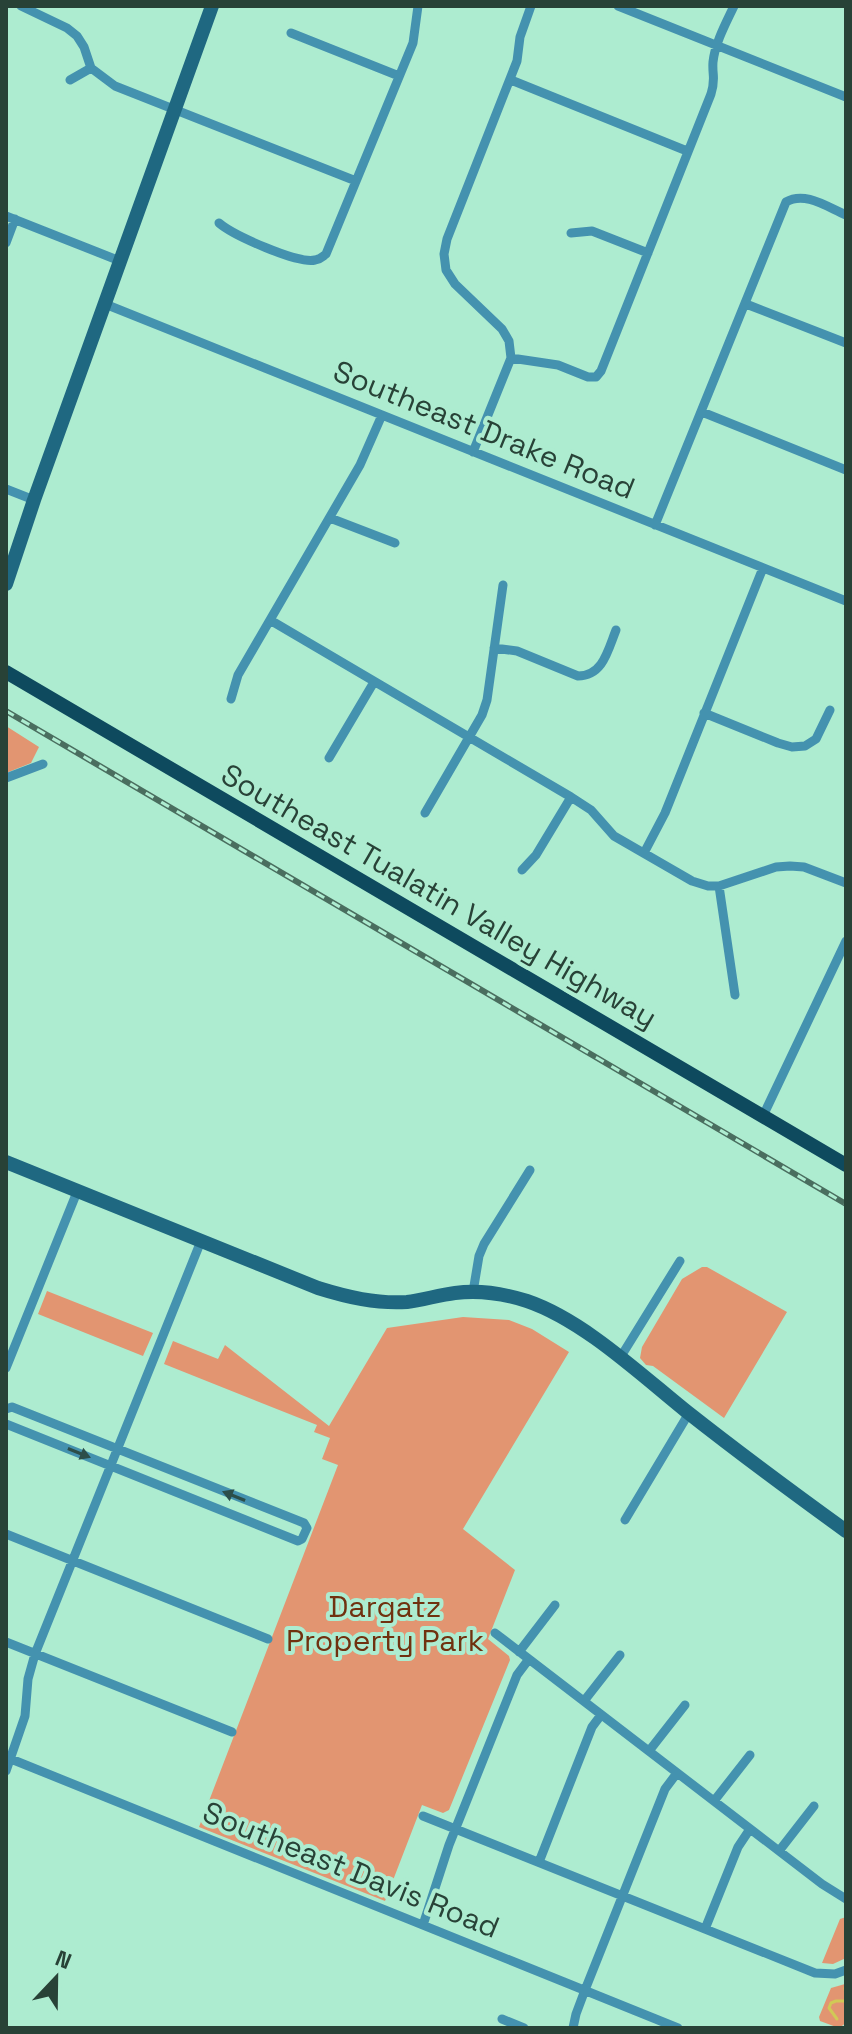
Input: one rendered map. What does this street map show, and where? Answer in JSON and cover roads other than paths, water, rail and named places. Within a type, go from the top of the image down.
[{"type":"main road","name":"Southeast Tualatin Valley Highway","points":[[6,672],[846,1165]]},
{"type":"street","points":[[21,6],[77,36],[91,68],[115,86],[356,181]]},
{"type":"street","points":[[6,584],[212,6]]},
{"type":"street","points":[[219,223],[234,234],[299,260],[315,260],[326,254],[413,43],[418,6]]},
{"type":"street","points":[[473,452],[511,358],[509,341],[502,329],[455,284],[446,270],[444,254],[447,239],[511,80],[524,22],[531,6]]},
{"type":"street","points":[[618,6],[846,97]]},
{"type":"street","points":[[511,358],[558,365],[588,377],[596,377],[601,371],[715,81],[713,62],[717,45],[734,6]]},
{"type":"street","points":[[291,33],[399,76]]},
{"type":"street","points":[[70,80],[91,68]]},
{"type":"street","points":[[511,80],[687,151]]},
{"type":"street","points":[[655,525],[786,202],[804,198],[846,215]]},
{"type":"street","points":[[6,243],[10,218],[120,261]]},
{"type":"street","points":[[571,233],[592,231],[648,253]]},
{"type":"street","name":"Southeast Drake Road","points":[[105,304],[846,601]]},
{"type":"street","points":[[746,304],[846,343]]},
{"type":"street","points":[[702,412],[846,470]]},
{"type":"street","points":[[231,699],[238,675],[360,465],[382,415]]},
{"type":"street","points":[[6,489],[34,500]]},
{"type":"street","points":[[330,518],[395,543]]},
{"type":"street","points":[[644,853],[665,813],[763,568]]},
{"type":"street","points":[[425,813],[482,715],[487,700],[503,585]]},
{"type":"street","points":[[270,620],[571,797],[591,810],[614,836],[692,881],[719,886],[776,867],[790,866],[804,867],[846,883]]},
{"type":"street","points":[[494,648],[517,651],[578,676],[586,676],[602,665],[616,630]]},
{"type":"street","points":[[329,758],[374,682]]},
{"type":"street","points":[[704,713],[792,747],[805,746],[816,739],[830,710]]},
{"type":"street","points":[[6,778],[43,764]]},
{"type":"street","points":[[522,870],[536,855],[571,797]]},
{"type":"street","points":[[719,886],[735,995]]},
{"type":"street","points":[[763,1116],[846,941]]},
{"type":"street","points":[[6,1162],[318,1288],[350,1298],[408,1302],[473,1292],[501,1295],[549,1310],[620,1358],[846,1531]]},
{"type":"street","points":[[473,1292],[484,1244],[530,1170]]},
{"type":"street","points":[[6,1368],[77,1192]]},
{"type":"street","points":[[6,1771],[26,1709],[28,1679],[35,1654],[201,1241]]},
{"type":"street","points":[[620,1358],[680,1261]]},
{"type":"street","points":[[6,1409],[12,1407],[304,1523],[307,1528],[298,1541],[6,1424]]},
{"type":"street","points":[[625,1520],[689,1413]]},
{"type":"street","points":[[6,1534],[268,1639]]},
{"type":"street","points":[[519,1652],[555,1605]]},
{"type":"street","points":[[495,1633],[822,1884],[846,1899]]},
{"type":"street","points":[[6,1642],[232,1732]]},
{"type":"street","points":[[584,1701],[620,1655]]},
{"type":"street","points":[[423,1925],[455,1829],[517,1675],[529,1659]]},
{"type":"street","points":[[649,1751],[685,1705]]},
{"type":"street","points":[[539,1862],[592,1727],[601,1715]]},
{"type":"street","points":[[714,1801],[750,1755]]},
{"type":"street","name":"Southeast Davis Road","points":[[8,1758],[678,2028]]},
{"type":"street","points":[[573,2028],[585,1990],[665,1789],[677,1773]]},
{"type":"street","points":[[779,1851],[814,1806]]},
{"type":"street","points":[[423,1816],[815,1973],[835,1974],[846,1970]]},
{"type":"street","points":[[705,1929],[738,1847],[750,1829]]},
{"type":"street","points":[[502,2019],[524,2028]]},
{"type":"waterway","points":[[845,1988],[846,1995]]},
{"type":"waterway","points":[[837,2019],[829,2008],[831,2003],[846,2001]]},
{"type":"railway","points":[[6,711],[846,1204]]},
{"type":"park label","name":"Dargatz Property Park","points":[[385,1624]]}]
